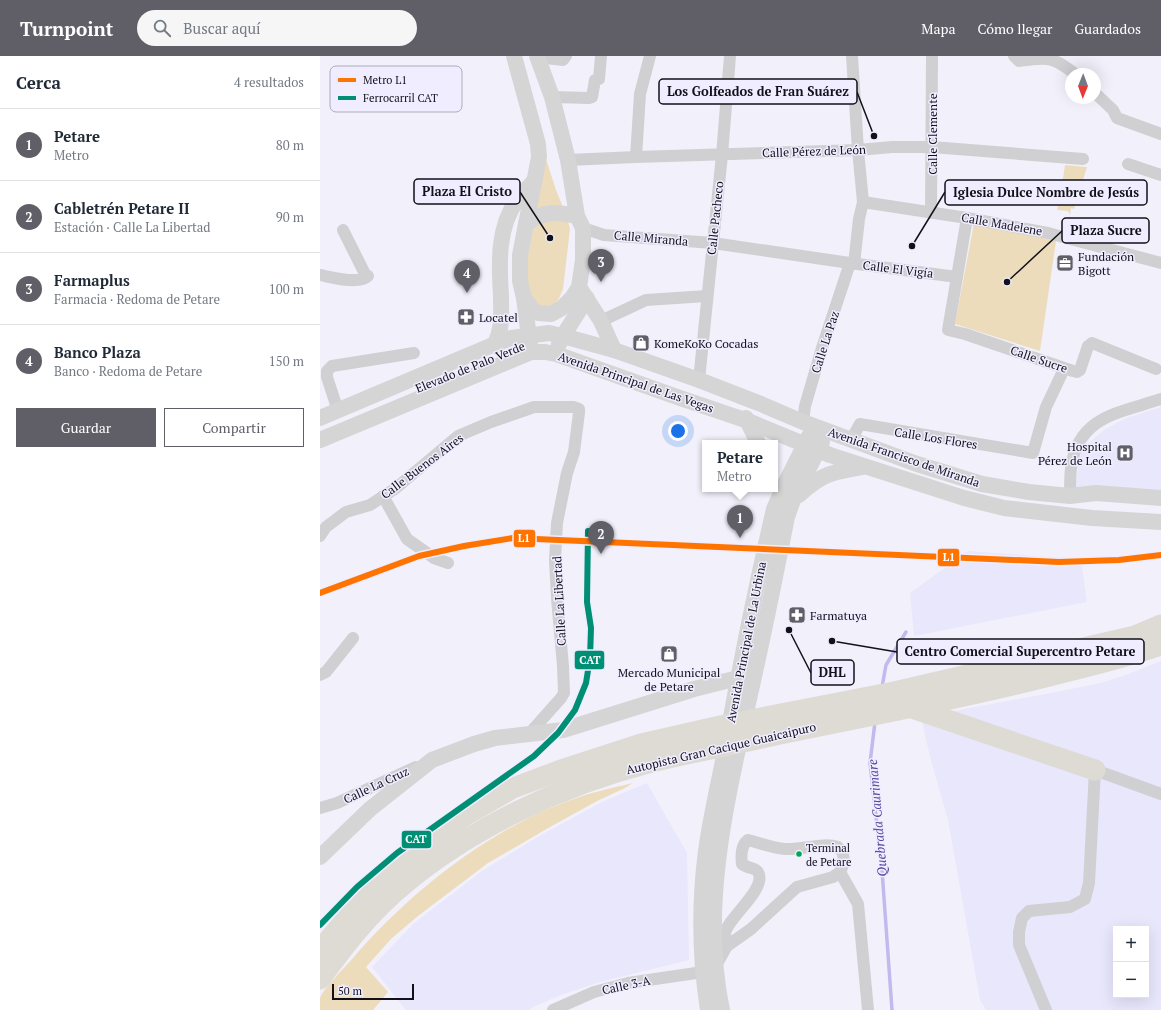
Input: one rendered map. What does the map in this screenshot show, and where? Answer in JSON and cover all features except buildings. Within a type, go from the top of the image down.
[{"type":"highway","name":"Autopista Gran Cacique Guaicaipuro","points":[[320,979],[346,944],[379,907],[403,885],[443,855],[528,806],[574,786],[647,763],[892,702],[967,674],[1092,636],[1161,611]]},
{"type":"highway","name":"Autopista Gran Cacique Guaicaipuro","points":[[967,674],[1135,636],[1161,625]]},
{"type":"highway","name":"Autopista Gran Cacique Guaicaipuro","points":[[320,950],[364,898],[392,871],[426,843],[466,814],[512,788],[561,770],[641,744],[720,726],[892,702],[911,707],[1018,684],[1128,657],[1161,645]]},
{"type":"highway","points":[[911,707],[1095,770]]},
{"type":"street","points":[[514,56],[538,144],[540,157],[520,255],[520,281],[524,298],[531,352]]},
{"type":"street","points":[[556,354],[562,336],[583,292],[583,260],[580,222],[568,160],[552,97],[537,57],[563,60],[566,56]]},
{"type":"street","points":[[552,97],[592,97],[595,80],[599,79],[600,56]]},
{"type":"street","points":[[636,157],[640,94],[650,56]]},
{"type":"street","name":"Calle Pacheco","points":[[700,380],[730,56]]},
{"type":"street","name":"Calle La Paz","points":[[815,426],[805,406],[847,263],[863,202],[852,56]]},
{"type":"street","name":"Calle Clemente","points":[[931,213],[933,56]]},
{"type":"street","points":[[1014,56],[1019,61],[1048,57],[1053,58],[1057,59],[1068,68]]},
{"type":"street","points":[[1101,99],[1113,110],[1117,118],[1161,134]]},
{"type":"street","name":"Calle Pérez de León","points":[[568,160],[858,150],[892,147],[932,147],[1083,159]]},
{"type":"street","points":[[1128,164],[1161,175]]},
{"type":"street","points":[[495,344],[501,327],[500,279],[502,234],[506,220],[517,200],[534,181]]},
{"type":"street","name":"Calle Madelene","points":[[863,202],[967,218],[1048,233],[1161,263]]},
{"type":"street","points":[[526,224],[535,217],[558,212],[580,222]]},
{"type":"street","points":[[958,276],[967,218]]},
{"type":"street","name":"Calle Miranda","points":[[580,222],[604,234],[713,243],[847,263]]},
{"type":"street","points":[[320,275],[346,280],[366,279],[368,276],[365,274],[343,230]]},
{"type":"street","name":"Calle El Vigía","points":[[847,263],[958,276]]},
{"type":"street","name":"Calle Sucre","points":[[958,276],[948,330],[1077,372],[1080,370],[1088,346],[1092,343],[1156,368]]},
{"type":"street","points":[[524,298],[532,310],[545,314],[551,314],[583,292]]},
{"type":"street","points":[[583,292],[601,321],[614,350]]},
{"type":"street","points":[[601,321],[646,300],[707,296]]},
{"type":"street","name":"Avenida Principal de Las Vegas","points":[[320,418],[511,338],[549,334],[614,350],[700,380],[815,426]]},
{"type":"street","name":"Elevado de Palo Verde","points":[[320,428],[504,351],[537,340],[555,341],[578,347],[736,405],[761,404]]},
{"type":"street","name":"Avenida Principal de Las Vegas","points":[[320,440],[531,352],[545,352],[556,354],[748,421],[812,448]]},
{"type":"street","points":[[338,410],[327,377],[327,371],[332,366],[414,353]]},
{"type":"street","name":"Calle Los Flores","points":[[851,440],[860,424],[1032,453],[1034,452],[1046,408],[1064,368]]},
{"type":"street","points":[[1070,496],[1071,468],[1074,454],[1079,440],[1088,428],[1102,419],[1161,400]]},
{"type":"street","points":[[736,405],[748,421],[757,440]]},
{"type":"street","name":"Calle Buenos Aires","points":[[320,536],[326,527],[346,512],[370,505],[396,488],[458,436],[534,406],[574,407],[579,410]]},
{"type":"street","name":"Calle La Libertad","points":[[529,734],[564,693],[555,560],[558,523],[568,473],[574,452],[580,413],[579,410]]},
{"type":"street","name":"Avenida Francisco de Miranda","points":[[815,426],[917,464],[982,484],[1030,492],[1070,496],[1096,492],[1161,498]]},
{"type":"street","name":"Avenida Principal de La Urbina","points":[[708,1010],[713,912],[718,857],[726,807],[787,517],[812,448],[815,426]]},
{"type":"street","name":"Avenida Francisco de Miranda","points":[[812,448],[862,466],[964,498],[1004,508],[1092,518],[1161,522]]},
{"type":"street","name":"Avenida Principal de La Urbina","points":[[722,1010],[709,969],[701,911],[705,859],[738,678],[774,509],[785,484],[812,448]]},
{"type":"street","points":[[793,500],[808,486],[821,477],[836,471],[862,466]]},
{"type":"street","points":[[773,492],[774,509]]},
{"type":"street","points":[[383,496],[407,540],[434,558],[448,563]]},
{"type":"street","points":[[320,675],[326,672],[353,638]]},
{"type":"street","points":[[320,858],[370,809],[432,760],[495,738],[563,730],[694,689],[738,678]]},
{"type":"street","name":"Calle La Cruz","points":[[320,808],[337,803],[432,760]]},
{"type":"street","points":[[1046,1010],[1019,945],[1019,932],[1022,918],[1029,911],[1070,907],[1084,899],[1090,883],[1095,770],[1161,794]]},
{"type":"street","points":[[709,969],[727,946],[751,929],[797,887],[833,876],[840,872],[844,864],[843,853],[838,847],[833,845],[784,849],[748,840],[745,842],[743,847],[742,864],[755,869],[760,878],[757,888],[727,927],[725,934],[727,946]]},
{"type":"street","points":[[840,872],[858,904],[868,1010]]},
{"type":"street","name":"Calle 3-A","points":[[553,1010],[600,990],[628,983],[709,969]]},
{"type":"shaded area","points":[[546,159],[570,229],[563,289],[557,302],[548,308],[539,311],[525,282],[526,261]]},
{"type":"shaded area","points":[[1065,165],[1087,167],[1074,209],[1071,208],[1070,215],[1068,211],[1057,210]]},
{"type":"shaded area","points":[[974,223],[1056,241],[1040,351],[955,324]]},
{"type":"shaded area","name":"Hospital Pérez de León","points":[[1161,407],[1161,498],[1075,491],[1079,460],[1082,451],[1090,442],[1104,430],[1126,418]]},
{"type":"shaded area","points":[[968,551],[1081,559],[1087,602],[914,636],[910,593]]},
{"type":"shaded area","points":[[1161,661],[1161,1010],[986,1010],[980,1000],[948,820],[930,757],[921,717],[1100,683],[1123,676]]},
{"type":"shaded area","points":[[633,783],[597,801],[488,863],[418,916],[391,939],[366,967],[388,992],[373,1010],[320,1010],[320,998],[322,994],[340,972],[375,934],[399,911],[451,866],[508,829],[538,813],[568,801]]},
{"type":"shaded area","points":[[647,783],[687,853],[689,960],[600,982],[561,995],[529,1010],[406,1010],[372,967],[413,924],[482,871],[539,836],[604,801]]},
{"type":"waterway","name":"Quebrada Caurimare","points":[[882,687],[886,665],[906,632]]},
{"type":"waterway","name":"Quebrada Caurimare","points":[[875,722],[870,763],[882,870],[892,1010]]},
{"type":"metro line","name":"L1","points":[[320,593],[419,556],[464,546],[513,538],[1059,562],[1119,560],[1161,555]]},
{"type":"rail line","name":"CAT","points":[[320,925],[357,887],[397,853],[534,756],[558,733],[575,710],[586,683],[590,658],[591,628],[587,602],[588,531]]},
{"type":"place","name":"Los Golfeados de Fran Suárez","points":[[874,136]]},
{"type":"place","name":"Plaza El Cristo","points":[[550,238]]},
{"type":"place","name":"Iglesia Dulce Nombre de Jesús","points":[[912,246]]},
{"type":"place","name":"Fundación Bigott","points":[[1065,263]]},
{"type":"place","name":"Farmaplus","points":[[601,282]]},
{"type":"place","name":"Plaza Sucre","points":[[1007,282]]},
{"type":"place","name":"Banco Plaza","points":[[467,293]]},
{"type":"place","name":"Locatel","points":[[466,317]]},
{"type":"place","name":"KomeKoKo Cocadas","points":[[641,343]]},
{"type":"place","name":"Hospital Pérez de León","points":[[1125,453]]},
{"type":"place","name":"Petare","points":[[740,538]]},
{"type":"place","name":"Cabletrén Petare II","points":[[601,554]]},
{"type":"place","name":"Farmatuya","points":[[797,615]]},
{"type":"place","name":"DHL","points":[[789,630]]},
{"type":"place","name":"Centro Comercial Supercentro Petare","points":[[832,641]]},
{"type":"place","name":"Mercado Municipal de Petare","points":[[669,654]]},
{"type":"place","name":"Terminal de Petare","points":[[799,854]]}]
